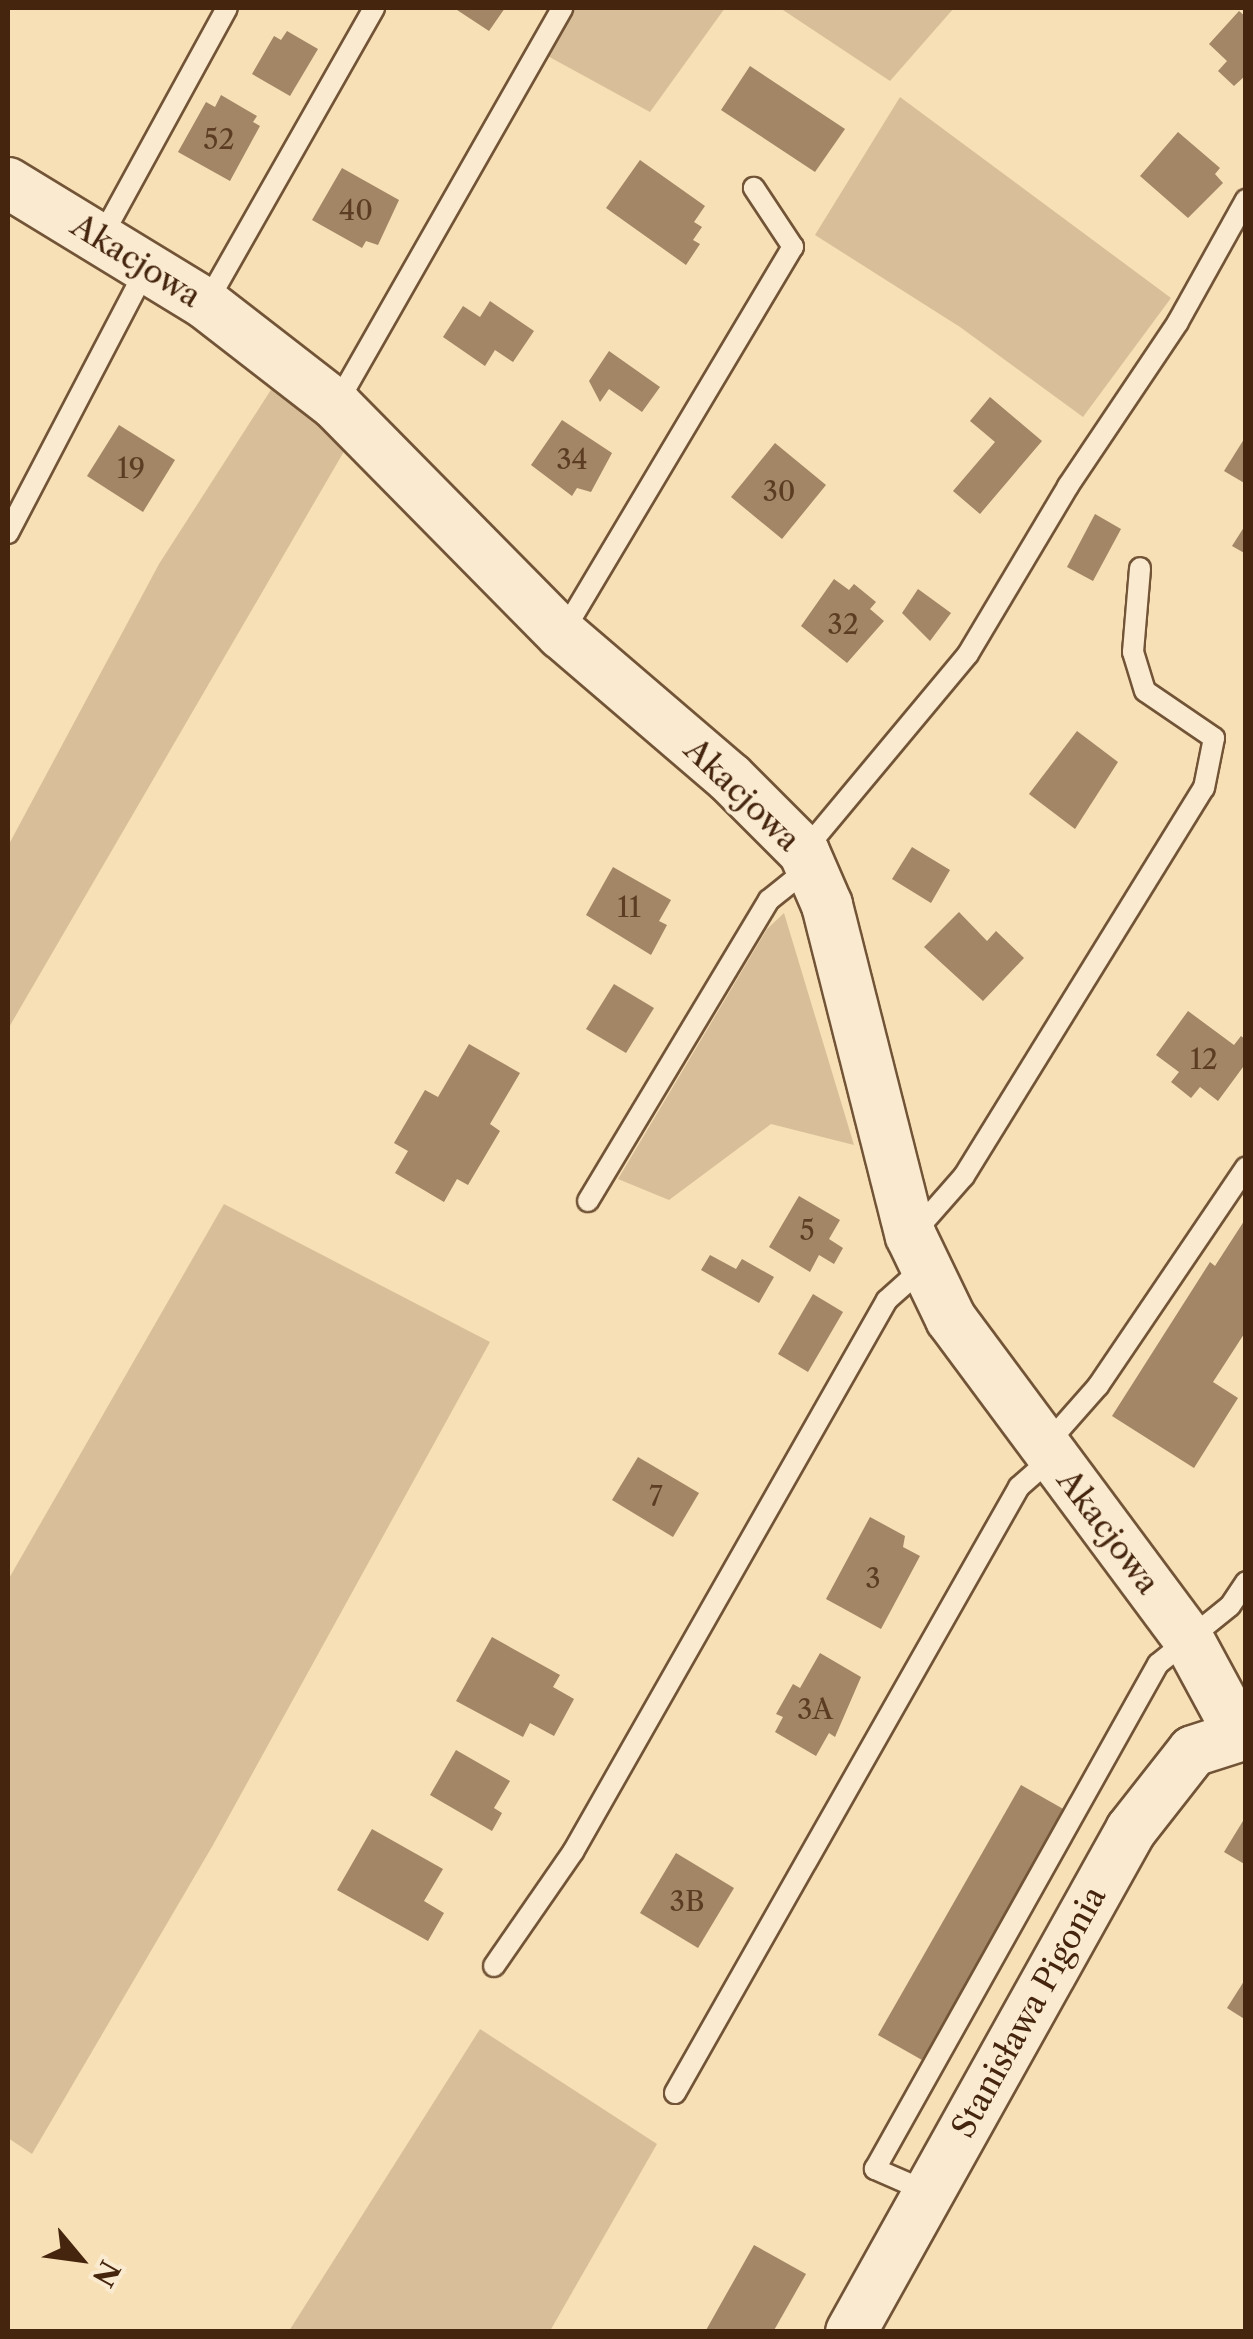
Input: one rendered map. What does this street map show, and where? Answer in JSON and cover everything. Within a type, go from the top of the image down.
[{"type":"street","name":"Akacjowa","points":[[8,183],[148,265],[206,304],[336,405],[562,634],[729,776],[807,859],[851,990],[918,1251],[951,1318],[1186,1635],[1242,1733]]},
{"type":"street","name":"Stanisława Pigonia","points":[[850,2332],[1131,1830],[1193,1751],[1242,1733]]},
{"type":"lane","points":[[101,238],[228,8]]},
{"type":"lane","points":[[206,304],[374,8]]},
{"type":"lane","points":[[336,405],[562,8]]},
{"type":"lane","points":[[562,634],[794,247],[754,188]]},
{"type":"lane","points":[[588,1200],[769,900],[807,859],[968,654],[1068,486],[1178,322],[1246,200]]},
{"type":"lane","points":[[8,532],[148,265]]},
{"type":"lane","points":[[494,1966],[573,1852],[887,1300],[1204,788],[1214,738],[1144,691],[1133,652],[1140,568]]},
{"type":"lane","points":[[674,2093],[854,1787],[1019,1487],[1098,1386],[1246,1167]]},
{"type":"lane","points":[[928,2192],[875,2169],[1158,1664],[1186,1635],[1230,1606],[1246,1582]]},
{"type":"shaded area","points":[[574,8],[725,8],[650,112],[544,54]]},
{"type":"shaded area","points":[[780,8],[954,8],[890,81]]},
{"type":"shaded area","points":[[900,97],[1171,298],[1083,417],[960,327],[815,235]]},
{"type":"shaded area","points":[[274,385],[346,448],[8,1029],[8,846],[159,564]]},
{"type":"shaded area","points":[[784,913],[854,1145],[771,1124],[669,1200],[618,1179],[767,929]]},
{"type":"shaded area","points":[[224,1204],[490,1342],[213,1845],[32,2154],[8,2138],[8,1580]]},
{"type":"shaded area","points":[[480,2029],[657,2144],[550,2331],[289,2331]]},
{"type":"building","points":[[454,8],[505,8],[489,31]]},
{"type":"building","points":[[1239,11],[1246,17],[1246,75],[1234,86],[1218,71],[1227,61],[1209,44]]},
{"type":"building","points":[[287,31],[318,49],[290,96],[252,74],[274,36],[281,40]]},
{"type":"building","points":[[750,66],[845,129],[815,172],[721,110]]},
{"type":"building","points":[[221,95],[257,116],[253,122],[260,126],[230,181],[178,152],[206,102],[215,107]]},
{"type":"building","points":[[1178,132],[1220,168],[1215,174],[1223,183],[1188,218],[1140,176]]},
{"type":"building","points":[[640,160],[705,206],[694,222],[702,227],[693,240],[700,244],[686,265],[606,208]]},
{"type":"building","points":[[342,168],[399,200],[378,245],[366,241],[362,248],[312,220]]},
{"type":"building","points":[[490,301],[534,331],[513,362],[495,350],[485,366],[443,337],[463,306],[480,317]]},
{"type":"building","points":[[609,351],[660,387],[642,412],[609,389],[600,402],[589,381]]},
{"type":"building","points":[[990,397],[1042,441],[980,514],[953,491],[995,442],[970,421]]},
{"type":"building","points":[[562,420],[612,453],[591,492],[577,488],[572,496],[531,465]]},
{"type":"building","points":[[119,425],[175,460],[143,512],[87,476]]},
{"type":"building","points":[[1246,436],[1246,484],[1224,471]]},
{"type":"building","points":[[775,443],[826,485],[782,539],[731,497]]},
{"type":"building","points":[[1095,514],[1121,529],[1093,581],[1067,567]]},
{"type":"building","points":[[1246,524],[1246,554],[1232,546]]},
{"type":"building","points":[[834,579],[849,590],[854,584],[876,602],[870,609],[884,621],[847,663],[801,626]]},
{"type":"building","points":[[918,589],[951,613],[930,641],[902,613]]},
{"type":"building","points":[[1077,731],[1118,762],[1075,829],[1029,794]]},
{"type":"building","points":[[912,847],[950,870],[931,903],[892,879]]},
{"type":"building","points":[[613,867],[671,900],[659,921],[667,925],[651,955],[586,915]]},
{"type":"building","points":[[959,912],[987,941],[996,931],[1024,958],[983,1001],[924,947]]},
{"type":"building","points":[[614,984],[654,1008],[626,1053],[586,1029]]},
{"type":"building","points":[[1188,1011],[1234,1045],[1241,1036],[1246,1040],[1246,1063],[1218,1101],[1200,1087],[1191,1098],[1171,1082],[1179,1072],[1156,1055]]},
{"type":"building","points":[[469,1044],[520,1073],[490,1124],[500,1131],[468,1185],[457,1179],[444,1202],[395,1173],[408,1151],[394,1143],[425,1090],[438,1097]]},
{"type":"building","points":[[799,1196],[840,1220],[829,1239],[843,1248],[834,1264],[819,1255],[810,1272],[769,1247]]},
{"type":"building","points":[[1246,1218],[1246,1331],[1213,1382],[1238,1398],[1194,1468],[1112,1416],[1210,1262],[1215,1266]]},
{"type":"building","points":[[710,1255],[736,1269],[742,1259],[774,1277],[759,1303],[701,1270]]},
{"type":"building","points":[[813,1294],[843,1312],[808,1372],[778,1354]]},
{"type":"building","points":[[638,1457],[699,1493],[673,1537],[612,1500]]},
{"type":"building","points":[[870,1517],[905,1536],[903,1547],[920,1556],[881,1629],[826,1599]]},
{"type":"building","points":[[492,1637],[560,1675],[553,1687],[574,1699],[554,1736],[530,1723],[523,1737],[456,1701]]},
{"type":"building","points":[[820,1653],[861,1677],[835,1737],[829,1733],[816,1756],[775,1732],[783,1717],[776,1714],[793,1684],[800,1688]]},
{"type":"building","points":[[456,1750],[510,1781],[494,1808],[502,1813],[492,1831],[430,1795]]},
{"type":"building","points":[[1021,1785],[1065,1810],[922,2060],[878,2035]]},
{"type":"building","points":[[1246,1816],[1246,1865],[1224,1852]]},
{"type":"building","points":[[372,1829],[443,1869],[424,1901],[444,1913],[428,1941],[337,1890]]},
{"type":"building","points":[[676,1853],[734,1888],[698,1948],[640,1913]]},
{"type":"building","points":[[1246,1978],[1246,2020],[1227,2008]]},
{"type":"building","points":[[754,2245],[806,2274],[773,2332],[705,2332]]}]
